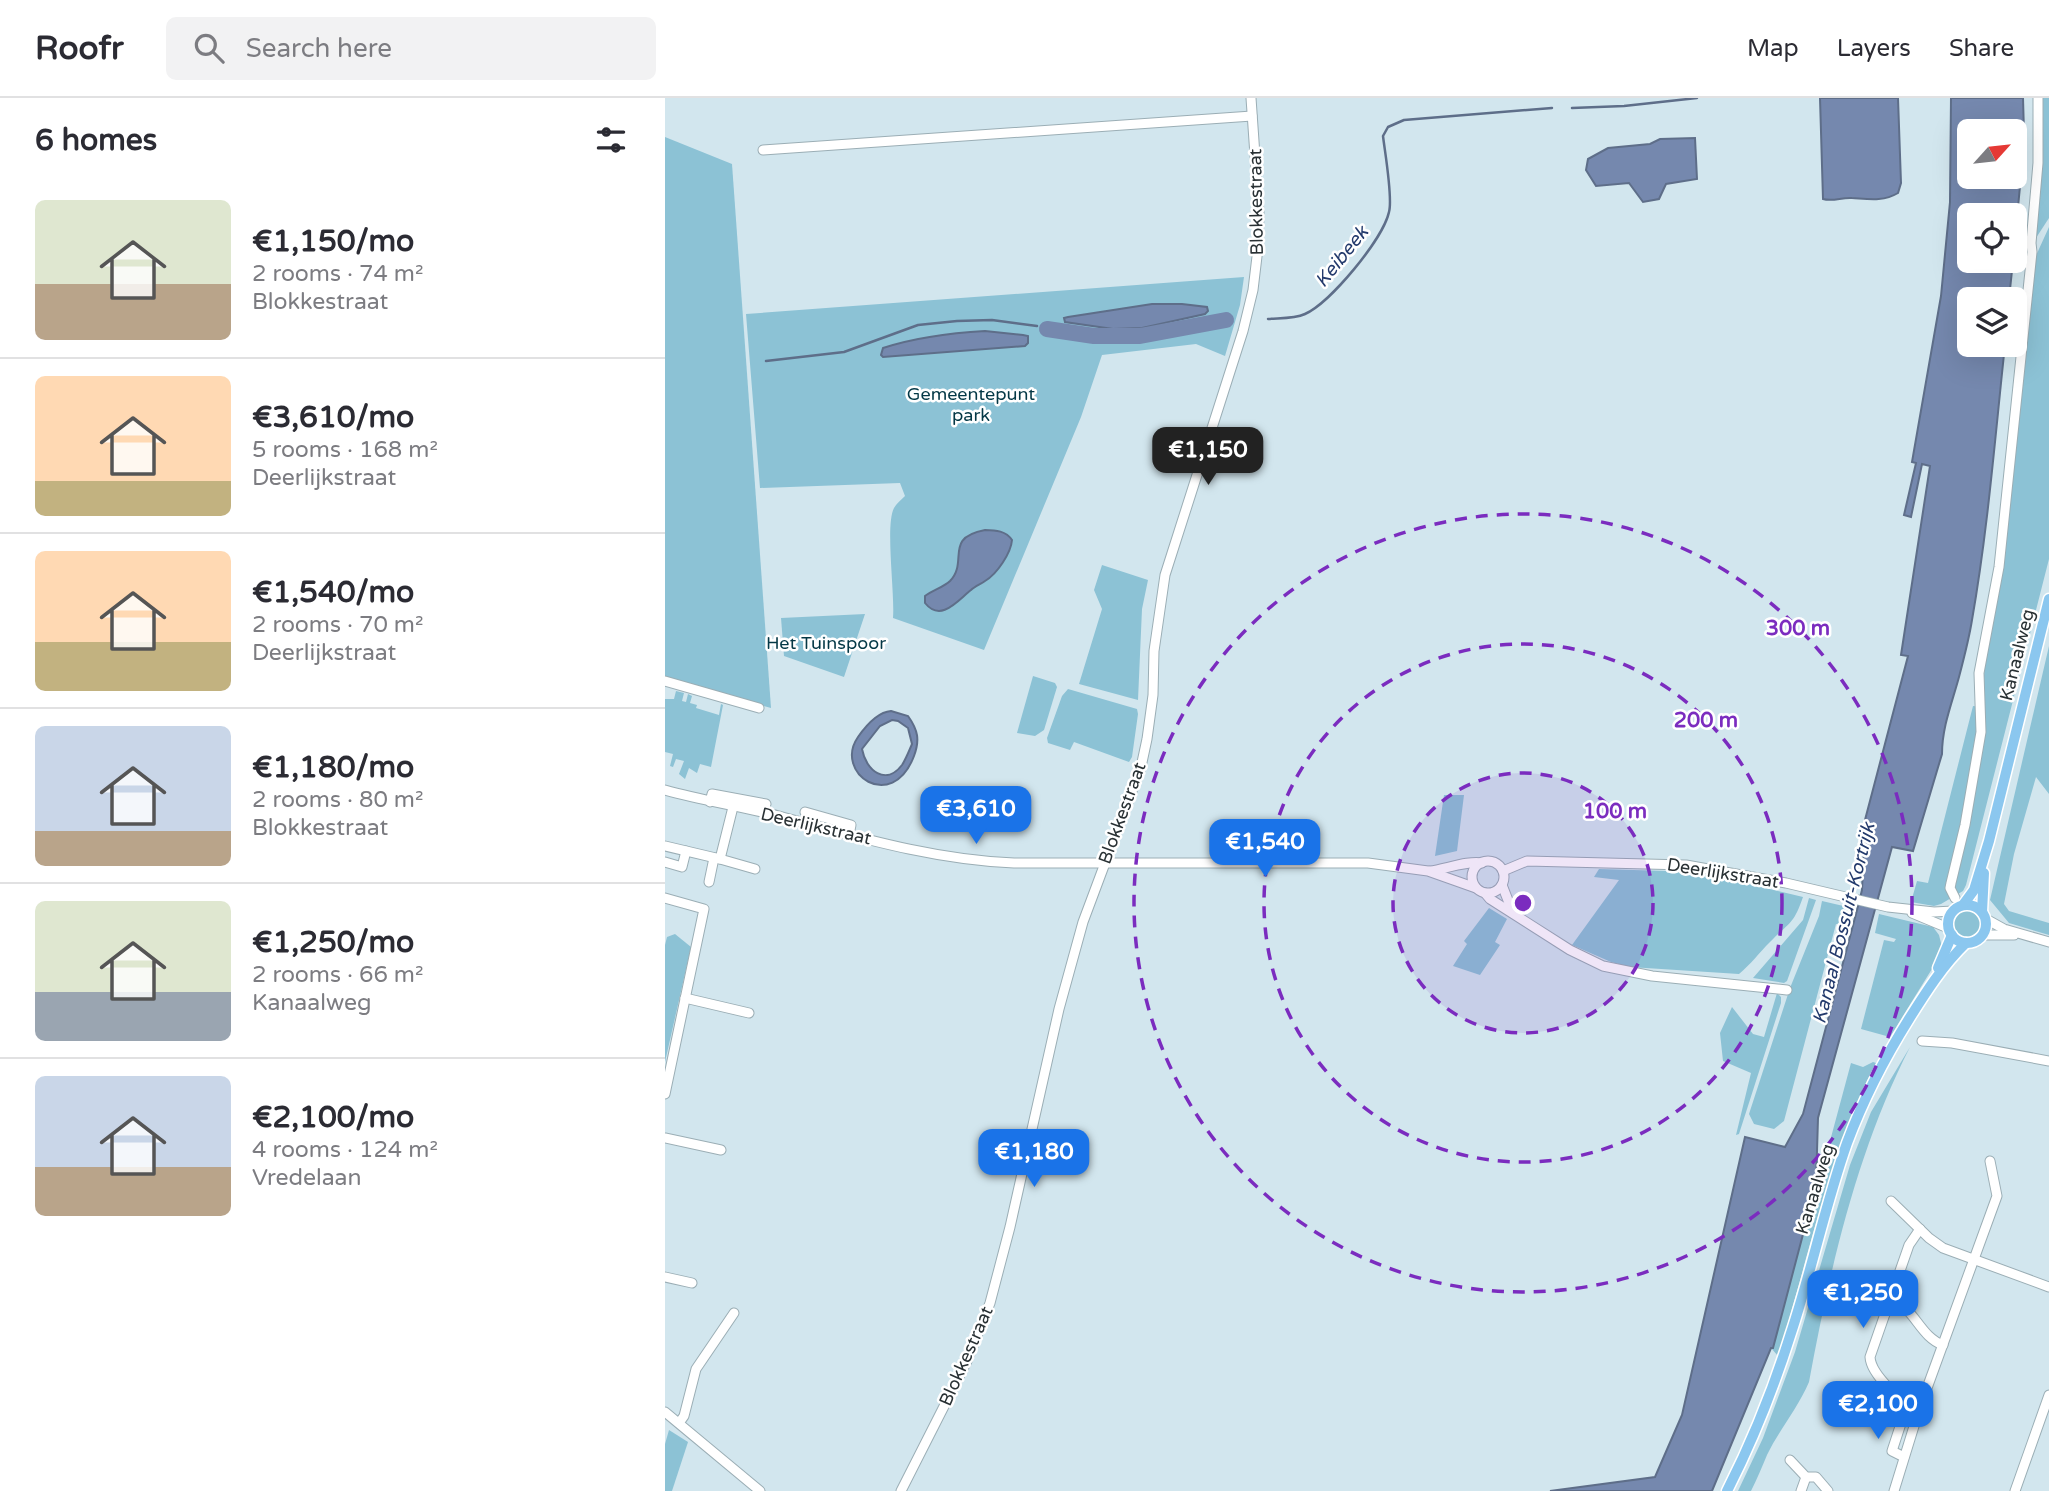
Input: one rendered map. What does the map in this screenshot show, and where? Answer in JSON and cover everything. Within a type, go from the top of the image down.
[{"type":"main road","name":"Kanaalweg","points":[[1957,905],[1973,890],[1989,841],[2049,599]]},
{"type":"main road","name":"Kanaalweg","points":[[1984,916],[1982,891],[1989,841]]},
{"type":"main road","points":[[1957,905],[1972,905],[1984,916],[1986,928],[1983,935],[1975,941],[1966,943],[1957,940],[1950,931],[1949,917],[1957,905]]},
{"type":"main road","name":"Kanaalweg","points":[[1929,986],[1950,931]]},
{"type":"main road","name":"Kanaalweg","points":[[1727,1491],[1759,1422],[1776,1377],[1838,1172],[1859,1113],[1881,1065],[1929,986],[1966,943]]},
{"type":"street","name":"Blokkestraat","points":[[901,1491],[967,1362],[991,1303],[1059,1009],[1083,922],[1141,767],[1153,695],[1154,651],[1165,575],[1251,300],[1258,248],[1258,196],[1251,98]]},
{"type":"street","points":[[1957,905],[1950,888],[1965,825],[1981,732],[1979,673],[2000,567],[2013,450],[2032,253],[2038,163],[2038,98]]},
{"type":"street","points":[[763,150],[1252,116]]},
{"type":"street","points":[[665,681],[759,708]]},
{"type":"street","name":"Deerlijkstraat","points":[[665,790],[927,853],[970,860],[1368,863],[1428,871],[1481,891],[1570,950],[1603,966],[1652,976],[1787,990]]},
{"type":"street","points":[[710,802],[712,794],[766,804]]},
{"type":"street","points":[[709,881],[733,807]]},
{"type":"street","points":[[805,812],[851,825],[849,835]]},
{"type":"street","points":[[665,846],[755,869]]},
{"type":"street","points":[[665,862],[682,866],[686,851]]},
{"type":"street","name":"Deerlijkstraat","points":[[1428,871],[1474,861],[1482,863]]},
{"type":"street","name":"Deerlijkstraat","points":[[1503,871],[1527,861],[1655,862],[1786,883],[1901,909],[1934,912],[1957,905]]},
{"type":"street","points":[[1502,885],[1495,892],[1481,891],[1473,883],[1472,874],[1482,863],[1496,863],[1503,871],[1502,885],[1514,914]]},
{"type":"street","points":[[665,898],[704,909],[665,1094]]},
{"type":"street","name":"Deerlijkstraat","points":[[1901,909],[1950,931]]},
{"type":"street","points":[[1984,916],[1995,926],[2049,942]]},
{"type":"street","points":[[1983,935],[2022,935]]},
{"type":"street","points":[[685,998],[749,1013]]},
{"type":"street","points":[[1922,1041],[1952,1043],[2049,1061]]},
{"type":"street","points":[[665,1138],[721,1150]]},
{"type":"street","points":[[1895,1491],[1919,1410],[1997,1196],[1990,1161]]},
{"type":"street","points":[[1891,1201],[1943,1248],[2049,1287]]},
{"type":"street","points":[[1919,1410],[1906,1405],[1870,1362],[1871,1351],[1909,1245],[1920,1229]]},
{"type":"street","points":[[665,1277],[691,1283]]},
{"type":"street","points":[[1891,1299],[1902,1303],[1934,1342],[1943,1345]]},
{"type":"street","points":[[679,1423],[684,1416],[696,1369],[734,1313]]},
{"type":"street","points":[[2015,1491],[2049,1395]]},
{"type":"street","points":[[1904,1457],[1892,1451],[1906,1405]]},
{"type":"street","points":[[665,1412],[759,1491]]},
{"type":"street","points":[[1790,1460],[1805,1477],[1816,1478],[1828,1491]]},
{"type":"street","points":[[1801,1491],[1805,1477]]},
{"type":"green space","points":[[2040,98],[2049,98],[2049,218],[2034,241]]},
{"type":"green space","points":[[665,137],[732,164],[771,708],[665,679]]},
{"type":"green space","points":[[2049,227],[2049,559],[1966,885],[1963,891],[1934,906],[1911,902],[1917,881],[1928,883],[1973,706],[1985,707],[1984,675],[2022,357],[2027,357],[2027,318],[2034,260]]},
{"type":"green space","name":"Gemeentepunt park","points":[[1244,277],[1240,305],[1225,356],[1196,344],[1102,355],[1081,417],[984,650],[893,618],[890,529],[894,508],[905,496],[900,483],[760,488],[746,314]]},
{"type":"green space","points":[[1102,565],[1148,580],[1142,609],[1138,700],[1079,684],[1102,609],[1094,590]]},
{"type":"green space","name":"Het Tuinspoor","points":[[865,614],[844,677],[784,656],[781,618]]},
{"type":"green space","points":[[2049,646],[2049,794],[2036,777],[2014,854],[2004,904],[2009,911],[2049,923],[2049,935],[2009,923],[1990,900]]},
{"type":"green space","points":[[1033,676],[1055,683],[1057,687],[1044,730],[1035,736],[1017,733]]},
{"type":"green space","points":[[1068,689],[1137,709],[1132,757],[1129,762],[1074,742],[1070,750],[1048,743],[1047,738],[1062,696]]},
{"type":"green space","points":[[676,691],[684,693],[682,701],[686,702],[688,694],[692,696],[690,703],[697,705],[696,708],[719,715],[721,704],[723,705],[711,767],[700,764],[697,773],[689,768],[685,779],[679,774],[684,761],[676,759],[673,767],[670,766],[673,754],[665,752],[665,699],[674,699]]},
{"type":"green space","points":[[1444,795],[1464,795],[1457,851],[1435,856]]},
{"type":"green space","points":[[1599,869],[1667,871],[1719,877],[1803,897],[1790,923],[1739,974],[1630,967],[1572,945],[1619,880],[1594,877]]},
{"type":"green space","points":[[1809,898],[1816,900],[1787,981],[1784,983],[1753,978],[1803,920]]},
{"type":"green space","points":[[1822,901],[1852,908],[1848,927],[1836,924],[1784,1121],[1774,1129],[1754,1124],[1749,1114]]},
{"type":"green space","points":[[1489,908],[1507,919],[1495,942],[1500,945],[1480,975],[1453,966],[1467,944],[1464,941]]},
{"type":"green space","points":[[1968,908],[1979,912],[1983,923],[1979,934],[1968,938],[1957,934],[1953,923],[1957,912]]},
{"type":"green space","points":[[1879,914],[1933,927],[1939,935],[1943,951],[1890,1037],[1861,1029],[1884,940],[1894,942],[1896,939],[1875,933]]},
{"type":"green space","points":[[675,934],[691,947],[665,1062],[665,945],[667,937]]},
{"type":"green space","points":[[1777,993],[1781,997],[1781,1003],[1739,1134],[1736,1135],[1751,1073],[1723,1061],[1720,1033],[1732,1007],[1753,1034],[1764,1037]]},
{"type":"green space","points":[[1910,1047],[1875,1127],[1847,1211],[1809,1382],[1772,1446],[1751,1491],[1738,1491],[1763,1438],[1795,1352],[1850,1165],[1871,1112]]},
{"type":"green space","points":[[1851,1063],[1863,1067],[1876,1063],[1859,1098],[1832,1170],[1778,1356],[1771,1348],[1816,1185],[1817,1155],[1826,1156]]},
{"type":"green space","points":[[669,1430],[688,1442],[672,1491],[665,1491],[665,1444]]},
{"type":"shaded area","points":[[1820,98],[1898,98],[1901,183],[1898,193],[1881,199],[1823,199]]},
{"type":"shaded area","points":[[1951,98],[2023,98],[2024,119],[1957,119],[1957,189],[2020,189],[2018,203],[1957,203],[1957,273],[2012,273],[2010,287],[1957,287],[1957,357],[2004,357],[1978,586],[1946,725],[1942,754],[1913,851],[1892,847],[1818,1118],[1816,1185],[1773,1348],[1712,1491],[1550,1491],[1655,1477],[1682,1415],[1745,1137],[1785,1147],[1803,1114],[1862,890],[1865,820],[1908,656],[1901,655],[1930,466],[1922,464],[1911,517],[1904,515],[1916,463],[1912,462],[1941,296],[1950,202]]},
{"type":"shaded area","points":[[1695,138],[1697,179],[1666,184],[1659,199],[1643,202],[1629,183],[1596,186],[1586,170],[1588,159],[1608,148],[1650,144],[1660,139]]},
{"type":"shaded area","points":[[1152,304],[1207,307],[1208,311],[1205,314],[1142,328],[1113,329],[1065,322],[1064,318],[1068,317]]},
{"type":"shaded area","points":[[985,331],[1028,336],[1028,343],[1025,346],[883,357],[881,355],[883,348],[908,341]]},
{"type":"shaded area","points":[[985,530],[1000,532],[1012,540],[1003,563],[990,578],[949,608],[937,611],[931,609],[925,603],[925,596],[950,581],[958,566],[960,544],[972,534]]},
{"type":"shaded area","points":[[886,712],[908,716],[916,731],[917,745],[904,773],[892,783],[880,785],[868,782],[859,774],[853,763],[852,751],[864,729]],"holes":[[[892,720],[908,728],[912,744],[896,771],[883,775],[877,773],[868,764],[862,749],[880,726]]]},
{"type":"waterway","name":"Keibeek","points":[[1572,108],[1624,106],[1697,98]]},
{"type":"waterway","name":"Keibeek","points":[[1268,319],[1296,317],[1316,307],[1355,269],[1377,238],[1385,224],[1390,205],[1383,136],[1388,127],[1404,120],[1552,108]]},
{"type":"waterway","name":"Keibeek","points":[[766,361],[844,352],[918,325],[992,320],[1037,326]]},
{"type":"waterway","points":[[1047,329],[1094,336],[1140,336],[1226,320]]},
{"type":"water label","name":"Kanaal Bossuit-Kortrijk","points":[[1843,923]]}]
